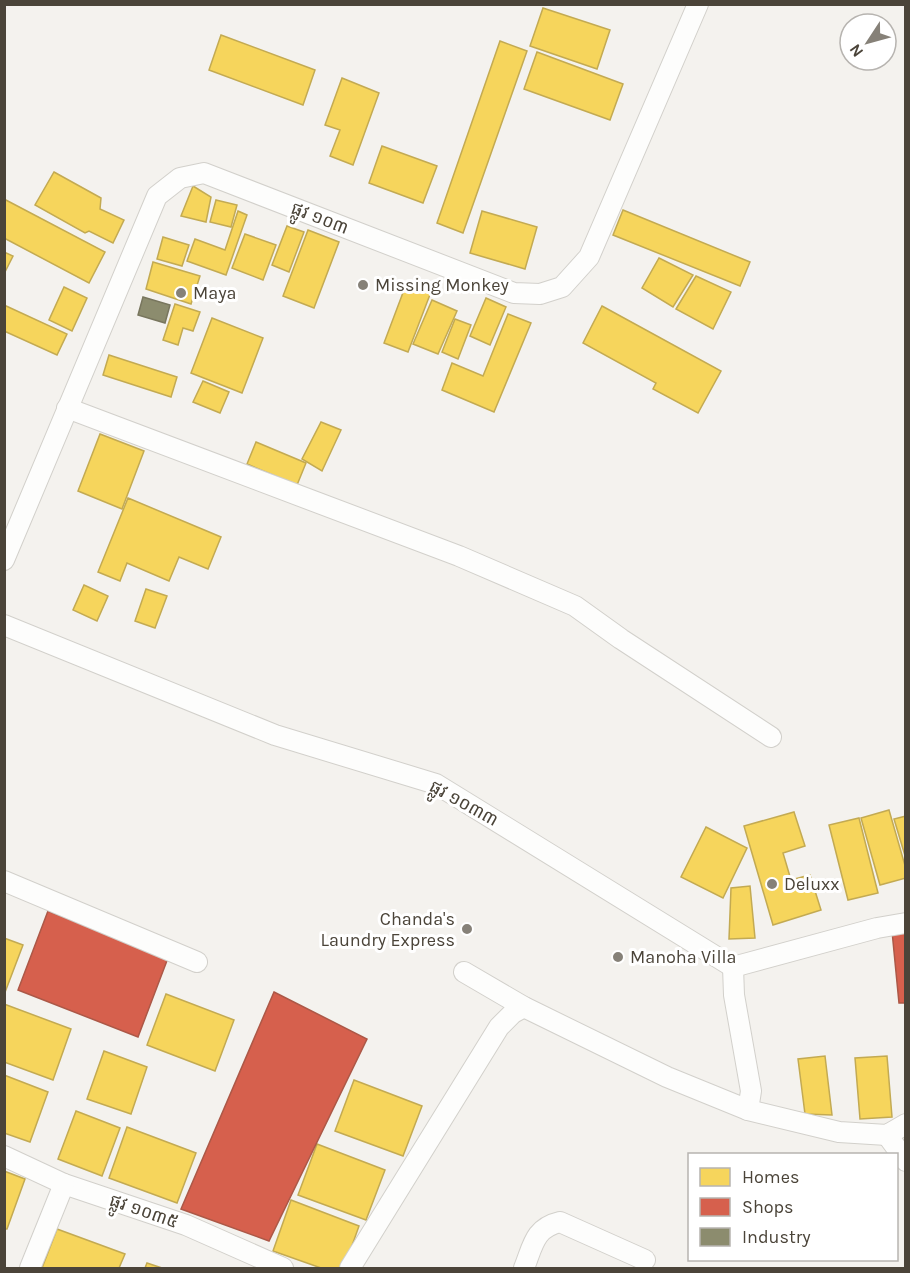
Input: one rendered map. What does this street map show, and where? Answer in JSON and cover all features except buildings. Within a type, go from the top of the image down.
[{"type":"street","name":"ផ្លូវ ១០៣","points":[[4,560],[157,196],[180,178],[204,173],[514,293],[540,294],[562,287],[589,257],[698,4]]},
{"type":"street","points":[[67,408],[459,556],[575,606],[621,639],[771,737]]},
{"type":"street","name":"ផ្លូវ ១០៣៣","points":[[4,625],[275,735],[436,784],[733,967]]},
{"type":"street","points":[[4,881],[197,962]]},
{"type":"street","points":[[748,1110],[751,1091],[734,995],[733,967],[877,928],[906,923]]},
{"type":"street","points":[[464,972],[524,1007],[667,1077],[748,1110],[839,1132],[886,1134],[906,1124]]},
{"type":"street","points":[[350,1269],[499,1027],[513,1013],[524,1007]]},
{"type":"street","points":[[886,1134],[906,1161]]},
{"type":"street","name":"ផ្លូវ ១០៣៥","points":[[4,1156],[64,1184],[186,1226],[283,1269]]},
{"type":"street","points":[[30,1269],[64,1184]]},
{"type":"street","points":[[524,1269],[538,1233],[548,1225],[560,1222],[645,1260]]},
{"type":"place","name":"Missing Monkey","points":[[363,285]]},
{"type":"place","name":"Maya","points":[[181,293]]},
{"type":"place","name":"Deluxx","points":[[772,884]]},
{"type":"place","name":"Chanda's Laundry Express","points":[[467,929]]},
{"type":"place","name":"Manoha Villa","points":[[618,957]]}]
